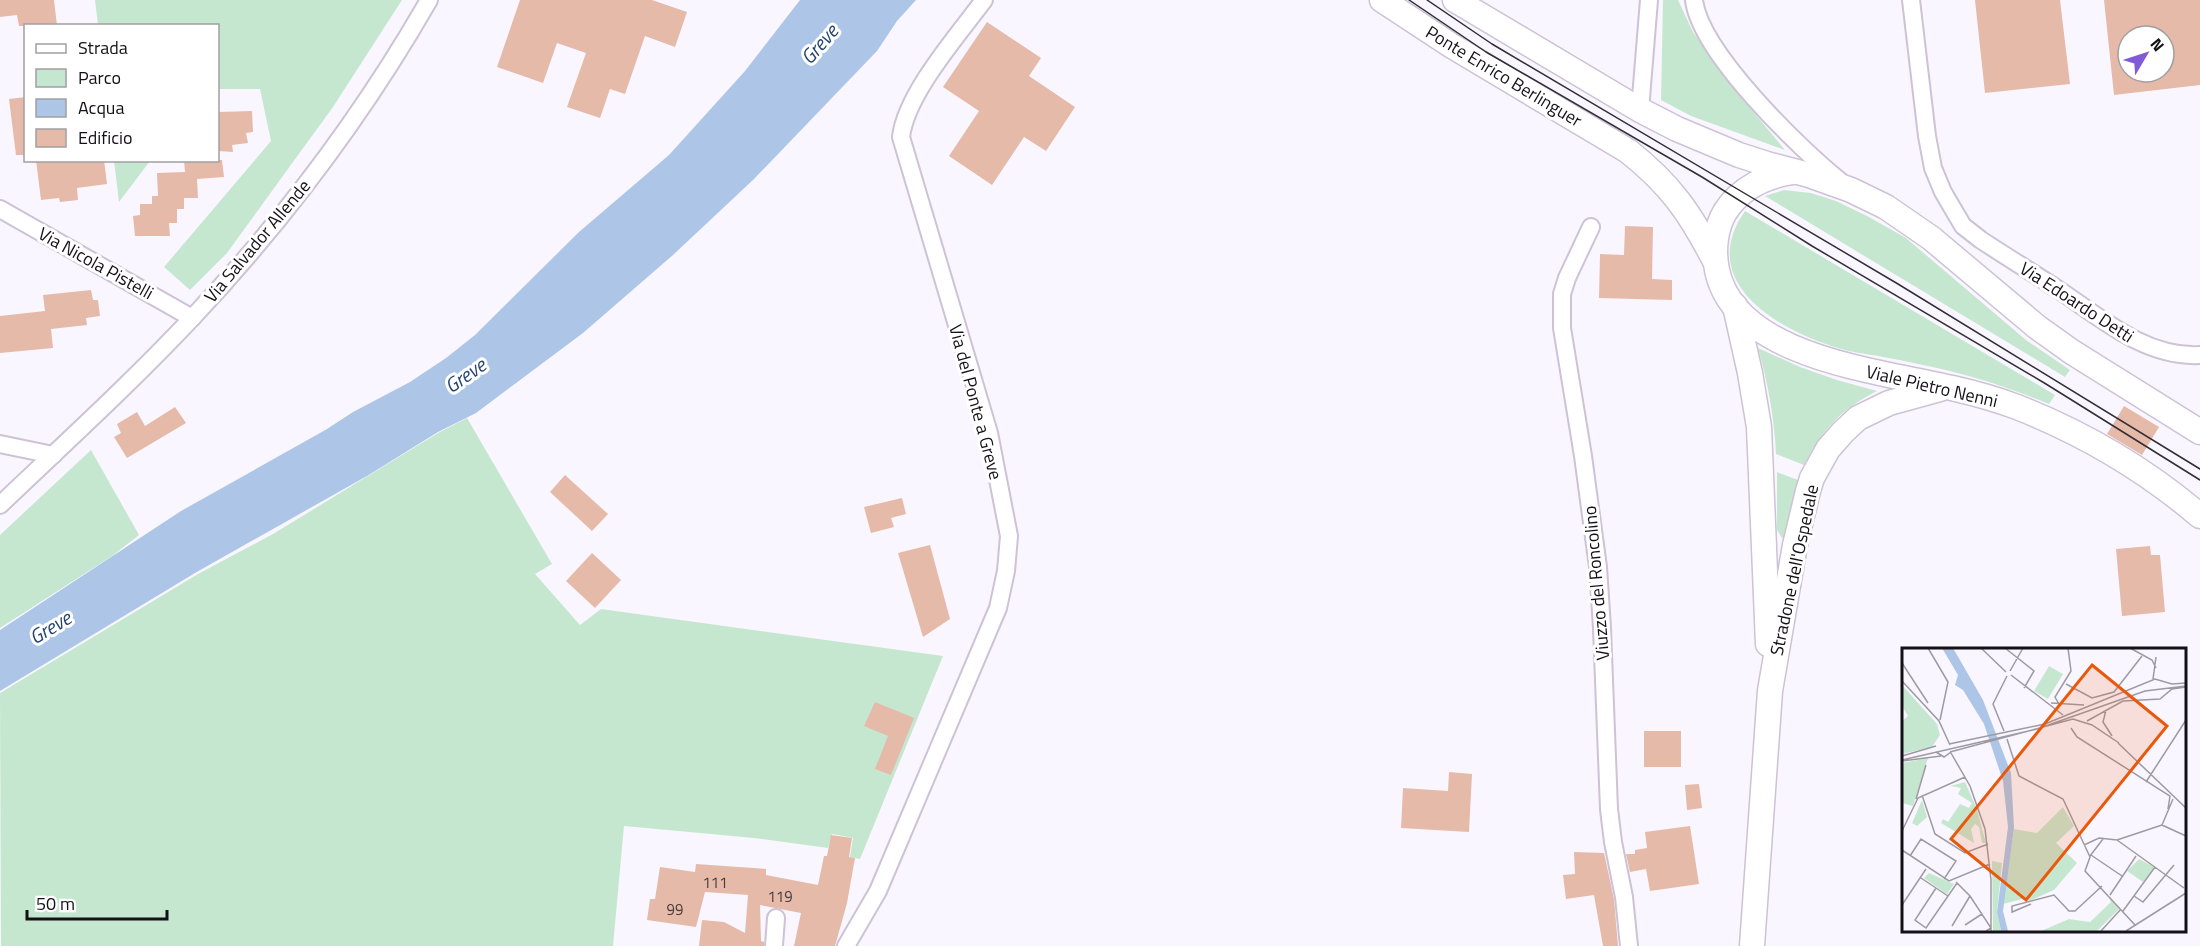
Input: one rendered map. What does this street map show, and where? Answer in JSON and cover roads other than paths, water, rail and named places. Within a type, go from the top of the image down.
[{"type":"main road","name":"Ponte Enrico Berlinguer","points":[[1382,0],[1452,46],[1628,151]]},
{"type":"main road","points":[[1455,0],[1640,110],[1677,129],[1716,147],[1851,190],[1886,207],[1917,227],[2037,327],[2072,352],[2200,432]]},
{"type":"main road","name":"Viale Pietro Nenni","points":[[1628,151],[1672,190],[1715,261]]},
{"type":"main road","name":"Viale Pietro Nenni","points":[[1799,172],[1776,176],[1760,182],[1736,199],[1724,213],[1720,223],[1715,242],[1715,261],[1722,287],[1735,306],[1751,322],[1767,333],[1822,359],[1950,387],[2019,408],[2087,440],[2154,480],[2200,516]]},
{"type":"main road","name":"Stradone dell'Ospedale","points":[[1735,306],[1759,428],[1770,691]]},
{"type":"main road","name":"Stradone dell'Ospedale","points":[[1752,946],[1770,691],[1804,503],[1812,478],[1828,449],[1850,424],[1875,408],[1918,394],[1950,387]]},
{"type":"street","name":"Via Salvador Allende","points":[[4,501],[119,392],[192,318],[266,235],[350,125],[429,0]]},
{"type":"street","name":"Via del Ponte a Greve","points":[[846,946],[882,881],[998,608],[1006,571],[1009,536],[989,433],[901,136],[902,127],[920,88],[984,0]]},
{"type":"street","points":[[1640,110],[1649,0]]},
{"type":"street","name":"Via Edoardo Detti","points":[[1911,0],[1931,159],[1943,192],[1963,226],[2132,339],[2166,351],[2190,356],[2200,355]]},
{"type":"street","points":[[1693,4],[1713,43],[1761,105],[1797,144],[1851,190]]},
{"type":"street","name":"Via Nicola Pistelli","points":[[0,209],[192,318]]},
{"type":"street","name":"Viuzzo del Roncolino","points":[[1591,227],[1562,294],[1562,328],[1598,567],[1609,809],[1624,897],[1629,946]]},
{"type":"street","points":[[0,444],[53,455]]},
{"type":"street","name":"Via Salvador Allende","points":[[0,483],[4,501]]},
{"type":"street","points":[[774,946],[776,918]]},
{"type":"water","name":"Greve","points":[[800,0],[916,0],[897,21],[877,51],[754,179],[673,255],[583,333],[476,413],[438,432],[367,476],[195,573],[0,691],[0,630],[181,511],[353,412],[410,382],[446,358],[475,335],[579,232],[669,155],[745,71]]},
{"type":"tram line","points":[[1409,0],[1486,52],[1702,177],[1812,246],[2046,384],[2200,480]]},
{"type":"tram line","points":[[1427,0],[1492,44],[1898,284],[2200,469]]}]
